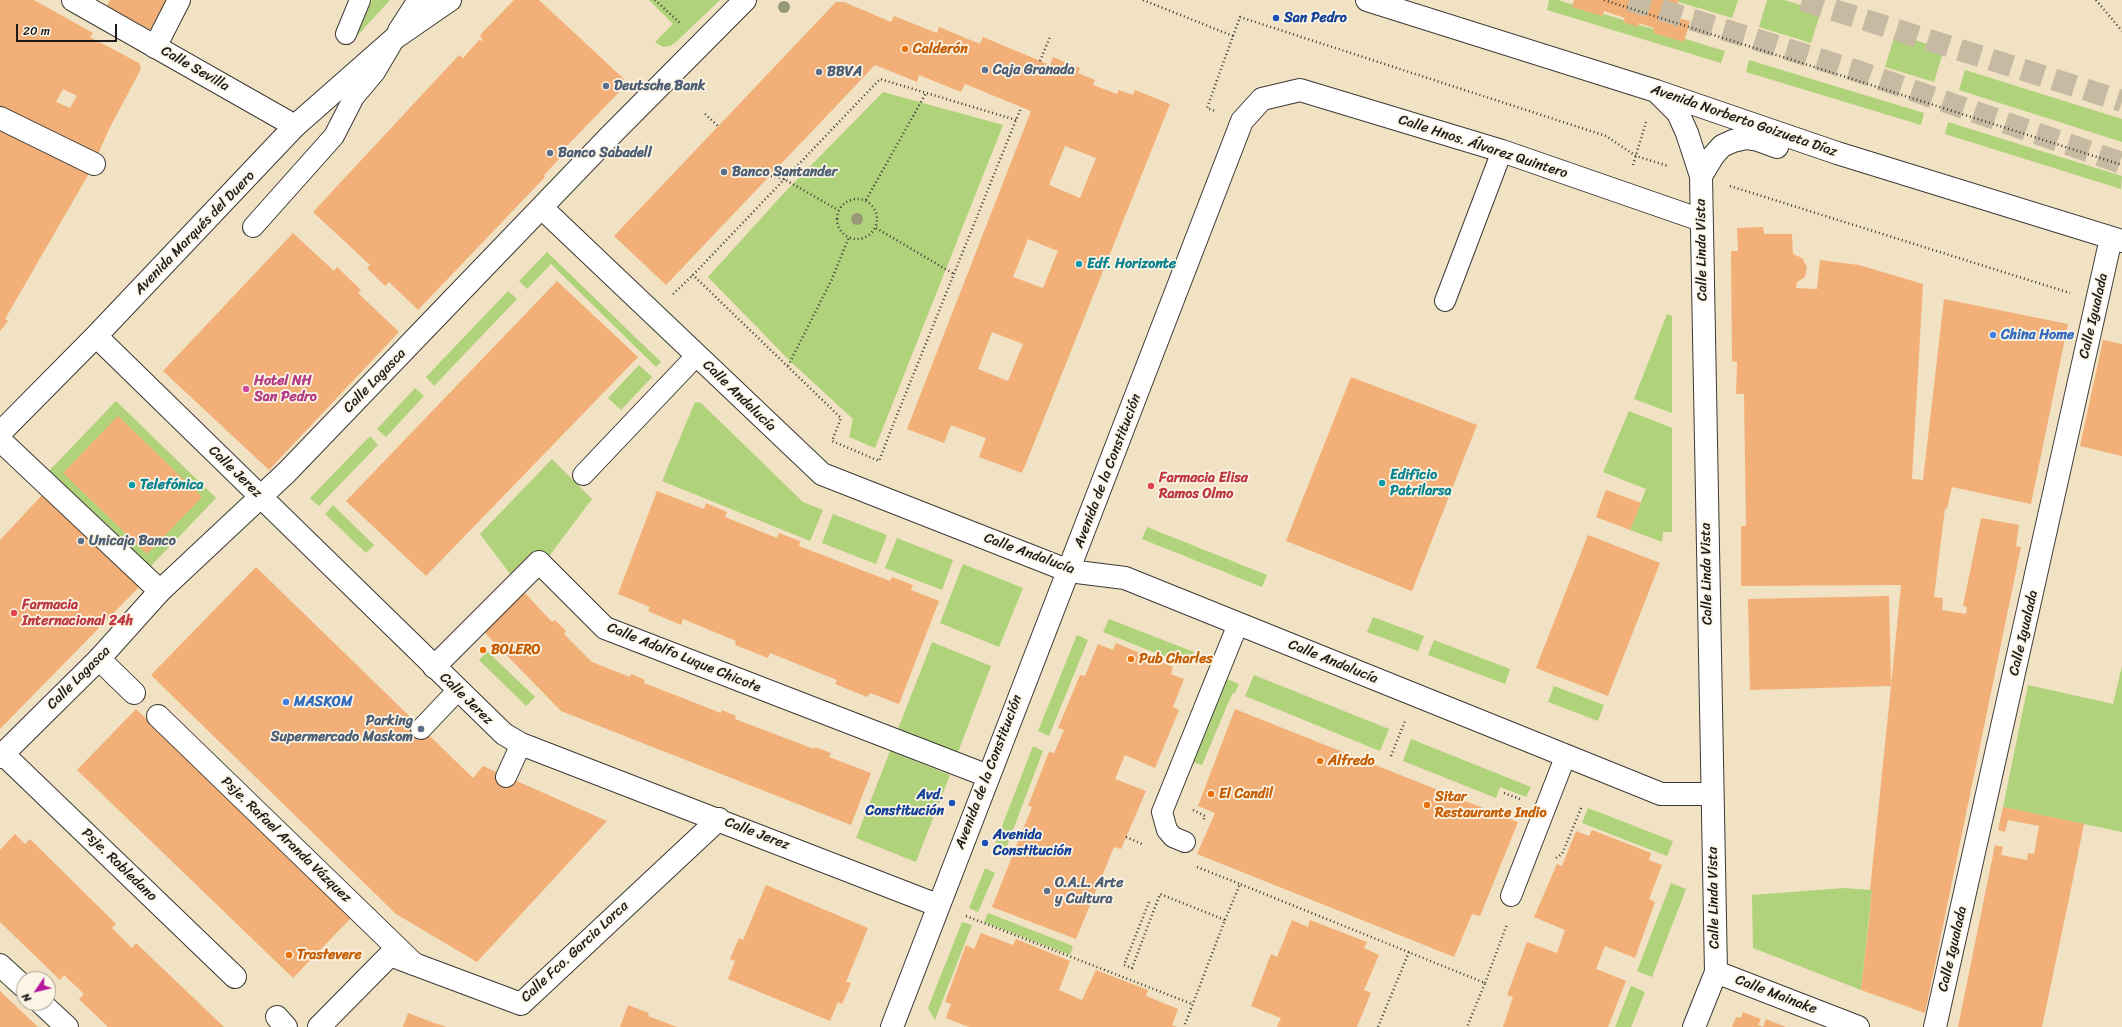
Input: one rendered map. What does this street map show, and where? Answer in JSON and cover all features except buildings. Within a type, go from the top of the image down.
[{"type":"street","name":"Calle Sevilla","points":[[73,0],[295,126]]},
{"type":"street","points":[[156,47],[179,0]]},
{"type":"street","name":"Avenida Marqués del Duero","points":[[395,38],[419,0]]},
{"type":"street","name":"Avenida Marqués del Duero","points":[[0,433],[96,336],[295,126],[395,38],[450,0]]},
{"type":"street","name":"Calle Lagasca","points":[[2,755],[100,659],[160,591],[287,472],[745,0]]},
{"type":"street","name":"Avenida Norberto Goizueta Díaz","points":[[1367,0],[1656,91],[1837,153],[2117,240]]},
{"type":"street","name":"Calle Hnos. Álvarez Quintero","points":[[1262,99],[1300,90],[1502,151],[1624,192],[1701,220]]},
{"type":"street","name":"Calle Linda Vista","points":[[1656,91],[1678,113],[1688,133],[1701,176],[1716,972]]},
{"type":"street","name":"Avenida de la Constitución","points":[[892,1027],[937,905],[1069,571],[1242,121],[1262,99]]},
{"type":"street","points":[[0,118],[94,164]]},
{"type":"street","points":[[1701,176],[1713,156],[1722,146],[1733,140],[1746,138],[1758,140],[1804,155],[1817,157],[1837,153]]},
{"type":"street","name":"Calle Andalucía","points":[[542,208],[822,474],[1069,571],[1125,578],[1661,794],[1712,794]]},
{"type":"street","name":"Calle Igualada","points":[[1935,1027],[2117,240]]},
{"type":"street","name":"Calle Jerez","points":[[96,336],[504,734],[521,744],[719,819],[937,905]]},
{"type":"street","points":[[0,440],[160,591]]},
{"type":"street","name":"Calle Adolfo Luque Chicote","points":[[434,667],[539,562],[604,628],[988,776]]},
{"type":"street","points":[[100,659],[134,693]]},
{"type":"street","name":"Psje. Rafael Aranda Vázquez","points":[[158,716],[414,964]]},
{"type":"street","name":"Psje. Robledano","points":[[2,755],[235,977]]},
{"type":"street","name":"Calle Fco. Garcia Lorca","points":[[319,1027],[390,954],[521,1004],[719,819]]},
{"type":"street","points":[[0,965],[16,980]]},
{"type":"street","points":[[1694,1027],[1716,972]]},
{"type":"street","name":"Calle Mainake","points":[[1716,972],[1858,1027]]},
{"type":"street","points":[[50,1011],[67,1027]]},
{"type":"lane","points":[[346,34],[360,0]]},
{"type":"lane","points":[[253,226],[334,136],[354,97],[376,72],[395,38]]},
{"type":"lane","points":[[1445,301],[1502,151]]},
{"type":"lane","points":[[583,475],[697,356]]},
{"type":"lane","points":[[1185,842],[1173,837],[1167,830],[1164,822],[1163,807],[1238,624]]},
{"type":"lane","points":[[421,730],[458,690]]},
{"type":"lane","points":[[506,777],[521,744]]},
{"type":"lane","points":[[1511,896],[1566,755]]},
{"type":"path","points":[[655,0],[680,24]]},
{"type":"path","points":[[1143,0],[1233,36],[1207,108],[1242,121]]},
{"type":"path","points":[[1604,0],[2122,165]]},
{"type":"path","points":[[2096,0],[2122,31]]},
{"type":"path","points":[[1040,61],[1050,37]]},
{"type":"path","points":[[1016,120],[880,79],[693,275],[841,418],[832,441],[879,461],[1021,108]]},
{"type":"path","points":[[1624,192],[1656,91]]},
{"type":"path","points":[[866,200],[926,93]]},
{"type":"path","points":[[705,114],[718,126]]},
{"type":"path","points":[[771,176],[784,179],[838,210]]},
{"type":"path","points":[[859,198],[866,200],[877,212],[876,228],[864,238],[856,239],[849,237],[842,232],[838,225],[838,210],[844,203],[851,199],[859,198]]},
{"type":"path","points":[[876,228],[954,274]]},
{"type":"path","points":[[788,366],[832,278],[849,237]]},
{"type":"path","points":[[1391,756],[1400,734]]},
{"type":"path","points":[[1504,793],[1525,801]]},
{"type":"path","points":[[1576,822],[1582,806]]},
{"type":"path","points":[[1192,865],[1485,983]]},
{"type":"path","points":[[1184,1027],[1240,884]]},
{"type":"path","points":[[1149,902],[1124,966],[1132,968],[1160,894],[1225,920]]},
{"type":"path","points":[[937,905],[1192,1004]]},
{"type":"path","points":[[1467,1027],[1508,921]]},
{"type":"path","points":[[1378,1027],[1409,952]]},
{"type":"green space","points":[[372,0],[390,0],[357,36]]},
{"type":"green space","points":[[649,0],[720,0],[677,41],[670,46],[663,47],[655,42],[673,24]]},
{"type":"green space","points":[[1549,0],[1558,0],[1725,51],[1721,63],[1547,10]]},
{"type":"green space","points":[[1672,0],[1738,0],[1732,18]]},
{"type":"green space","points":[[1767,0],[1784,0],[1821,11],[1811,43],[1759,27]]},
{"type":"green space","points":[[1895,34],[1944,49],[1934,82],[1885,67]]},
{"type":"green space","points":[[1749,60],[1924,113],[1921,125],[1746,72]]},
{"type":"green space","points":[[1965,70],[2122,119],[2122,142],[1959,90]]},
{"type":"green space","points":[[883,92],[1003,125],[875,448],[849,437],[853,419],[791,362],[708,277],[784,193]]},
{"type":"green space","points":[[1948,122],[2122,176],[2121,189],[1945,134]]},
{"type":"green space","points":[[547,252],[661,362],[656,367],[551,264],[527,289],[519,281]]},
{"type":"green space","points":[[508,291],[517,299],[434,386],[426,377]]},
{"type":"green space","points":[[1667,314],[1672,316],[1672,413],[1634,399]]},
{"type":"green space","points":[[639,365],[652,377],[621,410],[608,398]]},
{"type":"green space","points":[[415,388],[424,396],[386,437],[377,429]]},
{"type":"green space","name":"Telefónica","points":[[116,401],[216,498],[148,569],[48,472]]},
{"type":"green space","points":[[695,402],[701,403],[803,502],[823,510],[810,541],[662,481]]},
{"type":"green space","points":[[1629,411],[1672,428],[1672,532],[1663,532],[1662,542],[1630,530],[1646,489],[1603,472]]},
{"type":"green space","points":[[370,436],[378,445],[319,506],[310,498]]},
{"type":"green space","points":[[552,459],[592,499],[523,591],[480,534]]},
{"type":"green space","points":[[333,505],[374,545],[366,553],[325,514]]},
{"type":"green space","points":[[833,514],[887,535],[876,564],[822,543]]},
{"type":"green space","points":[[1147,527],[1267,575],[1262,587],[1142,539]]},
{"type":"green space","points":[[897,538],[953,560],[942,590],[885,568]]},
{"type":"green space","points":[[963,564],[1023,588],[999,647],[940,623]]},
{"type":"green space","points":[[1373,617],[1424,636],[1418,651],[1367,632]]},
{"type":"green space","points":[[1109,619],[1194,652],[1188,666],[1103,632]]},
{"type":"green space","points":[[1077,635],[1088,640],[1049,736],[1038,731]]},
{"type":"green space","points":[[1434,640],[1510,669],[1505,684],[1428,655]]},
{"type":"green space","points":[[932,642],[991,666],[958,752],[898,729]]},
{"type":"green space","points":[[487,651],[535,697],[526,706],[479,660]]},
{"type":"green space","points":[[2122,666],[2122,832],[2003,807],[2028,685],[2113,704]]},
{"type":"green space","points":[[1254,675],[1389,729],[1380,751],[1245,696]]},
{"type":"green space","points":[[1227,679],[1239,684],[1235,693],[1232,694],[1202,765],[1192,762]]},
{"type":"green space","points":[[1554,686],[1604,705],[1598,721],[1548,702]]},
{"type":"green space","points":[[1411,739],[1531,787],[1526,797],[1500,787],[1496,798],[1403,761]]},
{"type":"green space","points":[[1033,746],[1043,751],[1003,856],[992,852]]},
{"type":"green space","points":[[890,751],[950,775],[916,862],[856,838]]},
{"type":"green space","points":[[1588,808],[1673,841],[1667,856],[1582,823]]},
{"type":"green space","points":[[985,868],[995,873],[978,912],[969,908]]},
{"type":"green space","points":[[1671,883],[1686,889],[1652,977],[1637,971]]},
{"type":"green space","points":[[1844,888],[1872,890],[1861,990],[1753,948],[1752,895]]},
{"type":"green space","points":[[988,913],[1073,946],[1070,955],[984,922]]},
{"type":"green space","points":[[962,922],[972,925],[935,1020],[928,1008]]},
{"type":"green space","points":[[1631,986],[1645,992],[1631,1027],[1615,1027]]},
{"type":"tunnel","points":[[1629,0],[1857,71],[2122,163]]},
{"type":"tunnel","points":[[1802,0],[2122,101]]},
{"type":"place","name":"San Pedro","points":[[1276,18]]},
{"type":"place","name":"Calderón","points":[[905,49]]},
{"type":"place","name":"Caja Granada","points":[[985,70]]},
{"type":"place","name":"BBVA","points":[[819,72]]},
{"type":"place","name":"Deutsche Bank","points":[[606,86]]},
{"type":"place","name":"Banco Sabadell","points":[[550,153]]},
{"type":"place","name":"Banco Santander","points":[[724,172]]},
{"type":"place","name":"Edf. Horizonte","points":[[1079,264]]},
{"type":"place","name":"China Home","points":[[1993,335]]},
{"type":"place","name":"Hotel NH San Pedro","points":[[246,389]]},
{"type":"place","name":"Edificio Patrilarsa","points":[[1382,483]]},
{"type":"place","name":"Telefónica","points":[[132,485]]},
{"type":"place","name":"Farmacia Elisa Ramos Olmo","points":[[1151,486]]},
{"type":"place","name":"Unicaja Banco","points":[[81,541]]},
{"type":"place","name":"Farmacia Internacional 24h","points":[[14,613]]},
{"type":"place","name":"BOLERO","points":[[483,650]]},
{"type":"place","name":"Pub Charles","points":[[1131,659]]},
{"type":"place","name":"MASKOM","points":[[286,702]]},
{"type":"place","name":"Parking Supermercado Maskom","points":[[421,729]]},
{"type":"place","name":"Alfredo","points":[[1320,761]]},
{"type":"place","name":"El Candil","points":[[1211,794]]},
{"type":"place","name":"Avd. Constitución","points":[[952,803]]},
{"type":"place","name":"Sitar Restaurante Indio","points":[[1427,805]]},
{"type":"place","name":"Avenida Constitución","points":[[985,843]]},
{"type":"place","name":"O.A.L. Arte y Cultura","points":[[1047,891]]},
{"type":"place","name":"Trastevere","points":[[289,955]]}]
